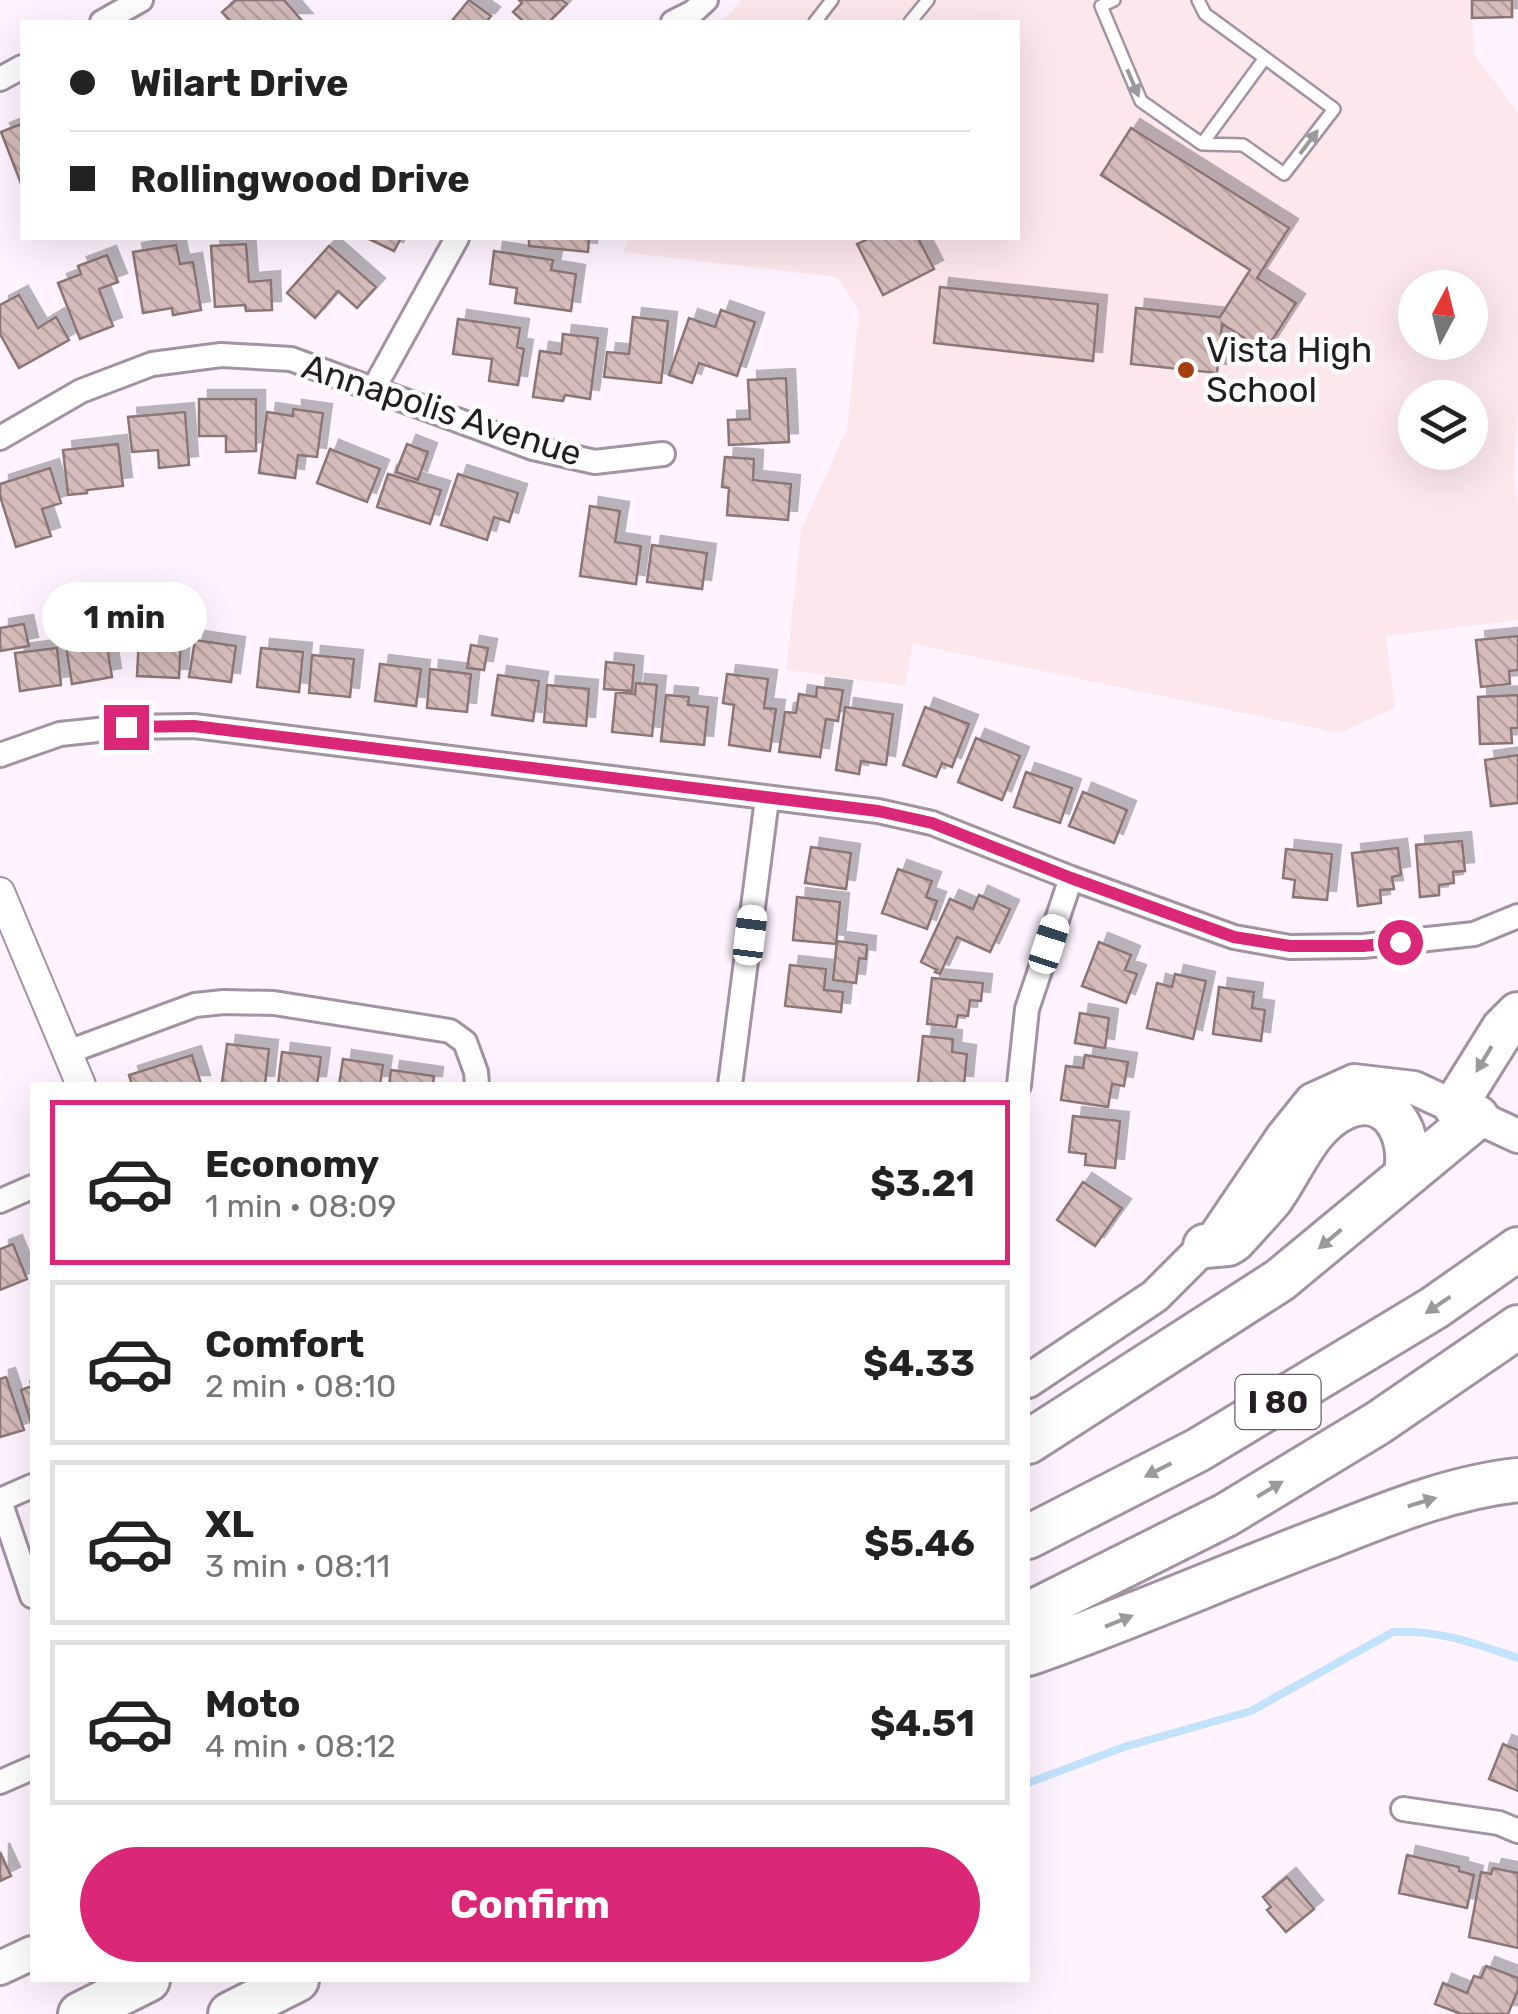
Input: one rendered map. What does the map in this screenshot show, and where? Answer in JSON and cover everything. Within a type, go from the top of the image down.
[{"type":"highway","points":[[1030,1441],[1280,1280],[1405,1176],[1466,1112],[1502,1028],[1518,1014]]},
{"type":"highway","points":[[1205,1246],[1234,1240],[1272,1198],[1319,1127],[1345,1107],[1371,1105],[1386,1110],[1400,1123],[1408,1151],[1405,1176]]},
{"type":"highway","name":"I 80","points":[[1030,1536],[1198,1450],[1434,1308],[1518,1249]]},
{"type":"highway","name":"I 80","points":[[1030,1613],[1226,1515],[1378,1424],[1518,1327]]},
{"type":"highway","points":[[1030,1653],[1416,1503],[1494,1482],[1518,1480]]},
{"type":"highway","points":[[80,2014],[144,1982]]},
{"type":"highway","points":[[230,2014],[293,1982]]},
{"type":"main road","points":[[1030,1380],[1155,1296],[1216,1235],[1312,1100],[1354,1081],[1414,1088],[1518,1136]]},
{"type":"main road","points":[[0,1968],[30,1954]]},
{"type":"street","points":[[106,20],[141,0]]},
{"type":"street","points":[[677,20],[706,0]]},
{"type":"street","points":[[374,388],[456,240]]},
{"type":"street","name":"Annapolis Avenue","points":[[0,438],[81,391],[152,364],[221,355],[291,359],[533,448],[595,462],[663,454]]},
{"type":"street","points":[[0,755],[60,734],[126,727],[194,726],[878,811],[932,823],[1234,937],[1290,946],[1363,946],[1474,934],[1518,916]]},
{"type":"street","points":[[730,1082],[767,799]]},
{"type":"street","points":[[1019,1082],[1028,1009],[1071,878]]},
{"type":"street","points":[[0,892],[80,1082]]},
{"type":"street","points":[[68,1052],[195,1005],[274,1003],[450,1031],[465,1042],[477,1082]]},
{"type":"street","points":[[0,1201],[30,1189]]},
{"type":"street","points":[[30,1487],[0,1501],[30,1590]]},
{"type":"street","points":[[0,1782],[30,1769]]},
{"type":"street","points":[[1403,1809],[1499,1823],[1518,1830]]},
{"type":"lane","points":[[817,20],[832,0]]},
{"type":"lane","points":[[912,20],[928,0]]},
{"type":"lane","points":[[1103,2],[1141,101],[1202,144],[1243,145],[1284,174],[1334,109],[1205,14],[1198,0]]},
{"type":"lane","points":[[1202,144],[1265,58]]},
{"type":"shaded area","name":"Vista High School","points":[[741,0],[1471,0],[1474,54],[1518,113],[1518,411],[1514,475],[1518,504],[1518,620],[1386,636],[1395,708],[1339,733],[913,644],[905,686],[786,670],[801,531],[847,428],[859,311],[837,277],[624,252],[627,240],[1020,240],[1020,20],[722,20]]},
{"type":"building","points":[[236,0],[284,0],[301,20],[229,20],[222,12]]},
{"type":"building","points":[[469,0],[491,16],[488,20],[453,20]]},
{"type":"building","points":[[519,0],[562,0],[567,4],[551,20],[522,20],[513,12],[522,3]]},
{"type":"building","points":[[1472,0],[1512,0],[1512,17],[1472,18]]},
{"type":"building","points":[[20,124],[20,181],[1,132]]},
{"type":"building","points":[[1131,128],[1289,228],[1257,278],[1296,303],[1265,351],[1222,324],[1217,373],[1131,364],[1136,308],[1220,317],[1250,270],[1101,175]]},
{"type":"building","points":[[371,240],[400,240],[394,251]]},
{"type":"building","points":[[529,240],[589,240],[588,252],[529,246]]},
{"type":"building","points":[[866,240],[919,240],[934,269],[883,295],[857,244]]},
{"type":"building","points":[[246,244],[249,282],[271,280],[272,310],[246,311],[245,305],[215,307],[211,246]]},
{"type":"building","points":[[176,245],[180,264],[193,262],[201,310],[173,315],[172,308],[143,313],[133,252]]},
{"type":"building","points":[[329,246],[376,287],[357,308],[338,291],[315,318],[287,293]]},
{"type":"building","points":[[494,251],[553,260],[551,270],[576,274],[571,311],[515,303],[517,288],[490,284]]},
{"type":"building","points":[[107,255],[118,282],[99,289],[113,326],[80,339],[58,283],[81,274],[78,266]]},
{"type":"building","points":[[940,287],[1098,304],[1093,361],[934,343]]},
{"type":"building","points":[[19,295],[38,328],[56,317],[69,340],[19,368],[0,334],[0,305]]},
{"type":"building","points":[[721,310],[755,322],[737,376],[699,363],[692,383],[669,375],[689,318],[715,327]]},
{"type":"building","points":[[633,317],[668,321],[661,383],[604,377],[607,352],[629,354]]},
{"type":"building","points":[[458,319],[520,328],[517,347],[524,349],[518,385],[489,381],[492,359],[453,354]]},
{"type":"building","points":[[563,334],[598,338],[590,399],[565,395],[563,401],[533,397],[540,351],[561,354]]},
{"type":"building","points":[[786,378],[789,442],[729,445],[728,420],[750,419],[748,380]]},
{"type":"building","points":[[199,399],[256,399],[256,451],[226,452],[226,436],[199,436]]},
{"type":"building","points":[[293,409],[323,413],[317,457],[298,455],[295,478],[259,473],[267,412],[293,416]]},
{"type":"building","points":[[185,412],[189,465],[159,468],[158,450],[132,452],[128,417]]},
{"type":"building","points":[[118,444],[123,486],[68,495],[63,450]]},
{"type":"building","points":[[407,444],[428,452],[418,480],[396,472]]},
{"type":"building","points":[[330,449],[380,469],[367,502],[317,483]]},
{"type":"building","points":[[725,457],[754,459],[753,480],[791,484],[788,520],[727,515],[729,488],[722,487]]},
{"type":"building","points":[[50,468],[61,503],[42,509],[51,536],[16,547],[0,484]]},
{"type":"building","points":[[388,474],[441,490],[430,524],[377,507]]},
{"type":"building","points":[[458,474],[518,493],[509,522],[494,517],[487,540],[441,525]]},
{"type":"building","points":[[590,506],[620,511],[615,542],[641,546],[636,584],[580,576]]},
{"type":"building","points":[[652,545],[707,553],[702,589],[647,582]]},
{"type":"building","points":[[123,597],[147,597],[146,635],[122,634]]},
{"type":"building","points":[[24,624],[29,646],[0,651],[0,628]]},
{"type":"building","points":[[1518,636],[1518,670],[1509,671],[1510,684],[1481,687],[1476,640]]},
{"type":"building","points":[[139,638],[181,639],[179,678],[137,676]]},
{"type":"building","points":[[106,640],[112,677],[72,684],[66,646]]},
{"type":"building","points":[[195,640],[236,646],[231,682],[189,677]]},
{"type":"building","points":[[471,645],[488,648],[484,670],[467,668]]},
{"type":"building","points":[[57,648],[61,685],[20,691],[15,653]]},
{"type":"building","points":[[261,648],[303,652],[299,692],[257,687]]},
{"type":"building","points":[[312,655],[354,659],[350,697],[309,693]]},
{"type":"building","points":[[606,662],[634,665],[632,691],[604,689]]},
{"type":"building","points":[[380,664],[421,669],[416,706],[375,701]]},
{"type":"building","points":[[430,669],[471,674],[467,712],[427,708]]},
{"type":"building","points":[[727,674],[768,679],[764,708],[776,709],[770,751],[729,745],[734,705],[723,703]]},
{"type":"building","points":[[498,675],[539,681],[533,721],[492,715]]},
{"type":"building","points":[[636,683],[657,685],[652,736],[612,732],[616,692],[635,694]]},
{"type":"building","points":[[547,685],[589,689],[586,726],[544,722]]},
{"type":"building","points":[[817,687],[843,690],[838,721],[826,719],[820,757],[779,752],[785,712],[796,713],[799,694],[816,697]]},
{"type":"building","points":[[666,695],[689,697],[688,705],[708,707],[704,745],[661,741]]},
{"type":"building","points":[[1518,695],[1518,728],[1511,728],[1512,743],[1480,744],[1478,697]]},
{"type":"building","points":[[845,707],[893,714],[886,765],[861,761],[859,774],[836,770]]},
{"type":"building","points":[[925,707],[969,724],[952,767],[942,763],[936,777],[903,765]]},
{"type":"building","points":[[976,738],[1020,756],[1002,800],[958,782]]},
{"type":"building","points":[[1518,755],[1518,803],[1491,806],[1485,760]]},
{"type":"building","points":[[1026,772],[1072,788],[1060,823],[1014,807]]},
{"type":"building","points":[[1083,792],[1127,810],[1114,843],[1069,826]]},
{"type":"building","points":[[1462,841],[1465,871],[1453,872],[1454,883],[1439,885],[1439,895],[1420,897],[1416,845]]},
{"type":"building","points":[[811,847],[851,853],[846,889],[805,883]]},
{"type":"building","points":[[1398,848],[1401,875],[1392,877],[1394,889],[1380,890],[1381,903],[1358,906],[1352,853]]},
{"type":"building","points":[[1286,849],[1332,854],[1327,900],[1293,897],[1295,880],[1283,878]]},
{"type":"building","points":[[898,869],[932,881],[926,897],[937,901],[927,929],[882,913]]},
{"type":"building","points":[[979,895],[1010,909],[990,952],[957,937],[940,974],[935,972],[921,962],[950,899],[973,909]]},
{"type":"building","points":[[797,897],[840,902],[836,944],[793,940]]},
{"type":"building","points":[[837,941],[867,945],[866,959],[859,958],[856,983],[833,980]]},
{"type":"building","points":[[1099,942],[1131,955],[1125,970],[1137,974],[1126,1003],[1082,986]]},
{"type":"building","points":[[790,965],[826,969],[824,990],[843,992],[841,1012],[785,1006]]},
{"type":"building","points":[[1175,974],[1206,981],[1193,1039],[1147,1028],[1157,983],[1172,987]]},
{"type":"building","points":[[932,978],[983,983],[981,1001],[970,1000],[968,1016],[958,1015],[956,1027],[927,1024]]},
{"type":"building","points":[[1219,987],[1254,992],[1252,1008],[1265,1010],[1261,1041],[1213,1034]]},
{"type":"building","points":[[1080,1013],[1109,1018],[1105,1048],[1075,1043]]},
{"type":"building","points":[[923,1036],[953,1039],[952,1052],[967,1054],[964,1082],[918,1082]]},
{"type":"building","points":[[227,1044],[269,1049],[265,1082],[222,1082]]},
{"type":"building","points":[[282,1052],[321,1057],[317,1082],[278,1082]]},
{"type":"building","points":[[192,1055],[200,1082],[131,1082],[129,1075]]},
{"type":"building","points":[[1085,1055],[1128,1062],[1124,1086],[1112,1084],[1108,1107],[1061,1100],[1066,1066],[1083,1068]]},
{"type":"building","points":[[343,1059],[383,1065],[380,1082],[339,1082]]},
{"type":"building","points":[[391,1070],[434,1076],[433,1082],[389,1082]]},
{"type":"building","points":[[1073,1116],[1120,1121],[1115,1168],[1085,1165],[1086,1154],[1069,1152]]},
{"type":"building","points":[[1083,1182],[1122,1208],[1095,1246],[1057,1220]]},
{"type":"building","points":[[13,1244],[27,1279],[0,1290],[0,1249]]},
{"type":"building","points":[[6,1377],[24,1430],[0,1437],[0,1379]]},
{"type":"building","points":[[30,1387],[30,1419],[21,1390]]},
{"type":"building","points":[[1503,1744],[1518,1750],[1518,1791],[1489,1779]]},
{"type":"building","points":[[0,1852],[11,1876],[0,1881]]},
{"type":"building","points":[[1407,1855],[1459,1867],[1459,1871],[1474,1875],[1467,1908],[1399,1893]]},
{"type":"building","points":[[1493,1868],[1518,1873],[1518,1948],[1469,1937],[1481,1872],[1491,1874]]},
{"type":"building","points":[[1287,1877],[1314,1909],[1286,1932],[1267,1910],[1271,1907],[1263,1897]]},
{"type":"building","points":[[1486,1966],[1518,1978],[1518,1990],[1508,2014],[1461,2014],[1435,2004],[1443,1983],[1467,1993],[1474,1976],[1481,1978]]},
{"type":"waterway","points":[[1030,1782],[1124,1747],[1251,1711],[1393,1632],[1441,1635],[1518,1658]]},
{"type":"place","name":"Vista High School","points":[[1186,370]]},
{"type":"route","points":[[126,727],[194,726],[878,811],[932,823],[1234,937],[1290,946],[1400,942]]}]
